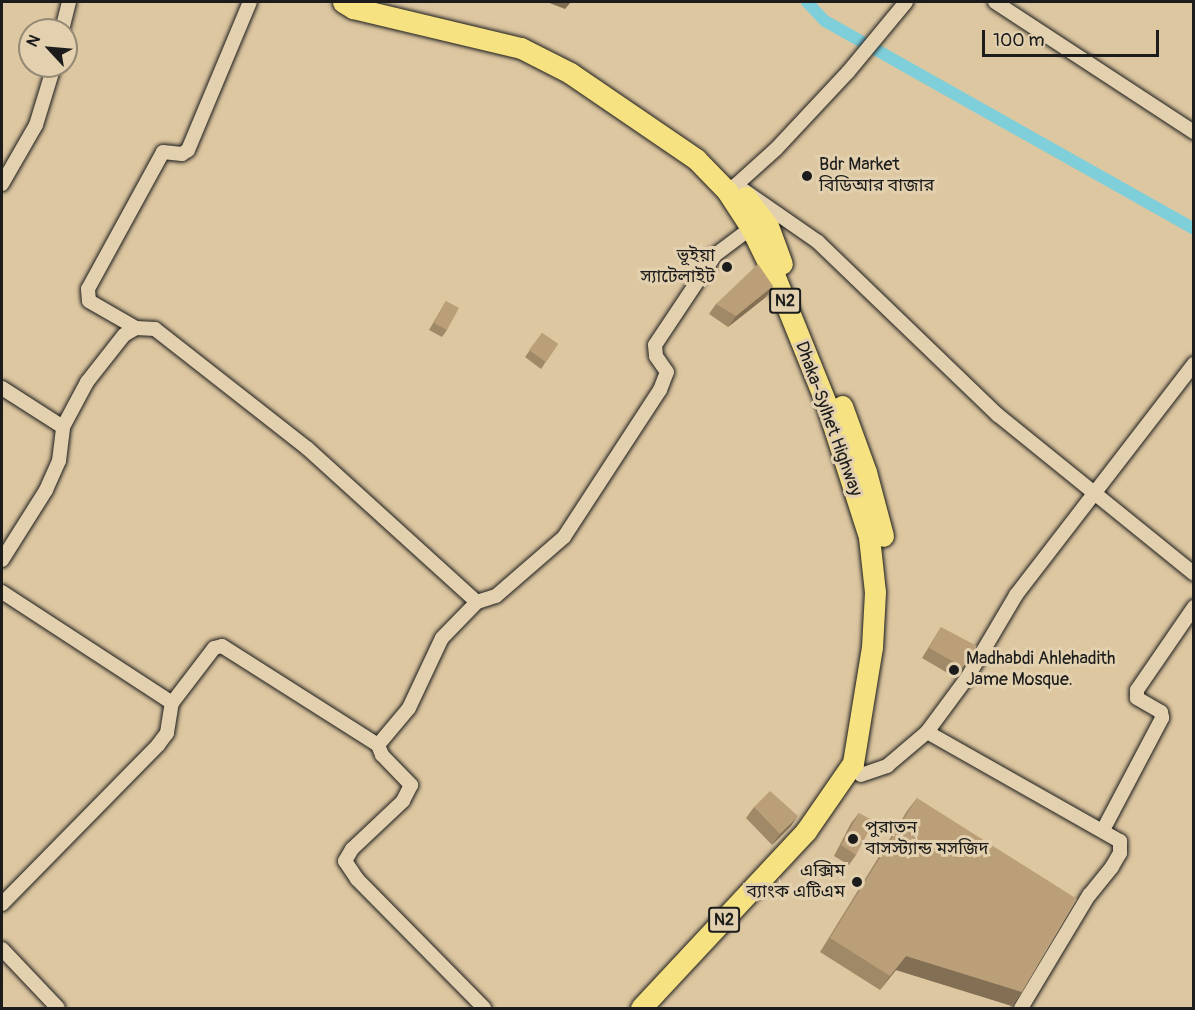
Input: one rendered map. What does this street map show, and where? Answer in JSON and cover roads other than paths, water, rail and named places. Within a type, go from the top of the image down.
[{"type":"highway","name":"Dhaka-Sylhet Highway","points":[[343,2],[353,8],[521,48],[570,73],[696,159],[727,191],[751,228],[827,406],[869,537],[875,592],[865,706],[853,763],[806,831],[641,1008]]},
{"type":"highway","name":"Dhaka-Sylhet Highway","points":[[374,2],[526,38],[575,65],[704,150],[736,185],[768,226],[843,410],[883,536],[889,592],[886,647],[872,740],[861,775],[818,826],[806,831]]},
{"type":"street","points":[[65,18],[69,2]]},
{"type":"street","points":[[250,2],[188,150],[182,154],[163,152],[88,289],[89,301],[136,328],[155,329],[307,448],[477,602]]},
{"type":"street","points":[[906,2],[848,72],[776,149],[736,185],[818,242],[990,408],[1194,574]]},
{"type":"street","points":[[995,2],[1194,132]]},
{"type":"street","points":[[2,184],[36,125],[50,78]]},
{"type":"street","points":[[378,745],[408,708],[442,638],[477,602],[496,596],[564,537],[660,390],[667,372],[656,356],[655,345],[715,255],[751,228]]},
{"type":"street","points":[[2,560],[46,490],[59,461],[63,427],[87,382],[124,335],[136,328]]},
{"type":"street","points":[[861,775],[887,766],[927,732],[967,678],[1016,595],[1194,364]]},
{"type":"street","points":[[2,388],[63,427]]},
{"type":"street","points":[[2,592],[172,703]]},
{"type":"street","points":[[1103,830],[1162,718],[1161,712],[1137,698],[1137,690],[1194,607]]},
{"type":"street","points":[[2,903],[158,745],[167,733],[172,703],[214,648],[222,646],[378,745],[382,755],[411,785],[410,792],[352,849],[345,861],[357,879],[484,1008]]},
{"type":"street","points":[[927,732],[1120,841],[1120,853],[1021,1008]]},
{"type":"street","points":[[2,949],[57,1008]]},
{"type":"waterway","points":[[807,2],[825,21],[1194,229]]},
{"type":"place","name":"Bdr Market বিডিআর বাজার","points":[[807,176]]},
{"type":"place","name":"ভূইয়া স্যাটেলাইট","points":[[727,267]]},
{"type":"place","name":"Madhabdi Ahlehadith Jame Mosque.","points":[[954,670]]},
{"type":"place","name":"পুরাতন বাসস্ট্যান্ড মসজিদ","points":[[853,839]]},
{"type":"place","name":"এক্সিম ব্যাংক এটিএম","points":[[857,882]]}]
